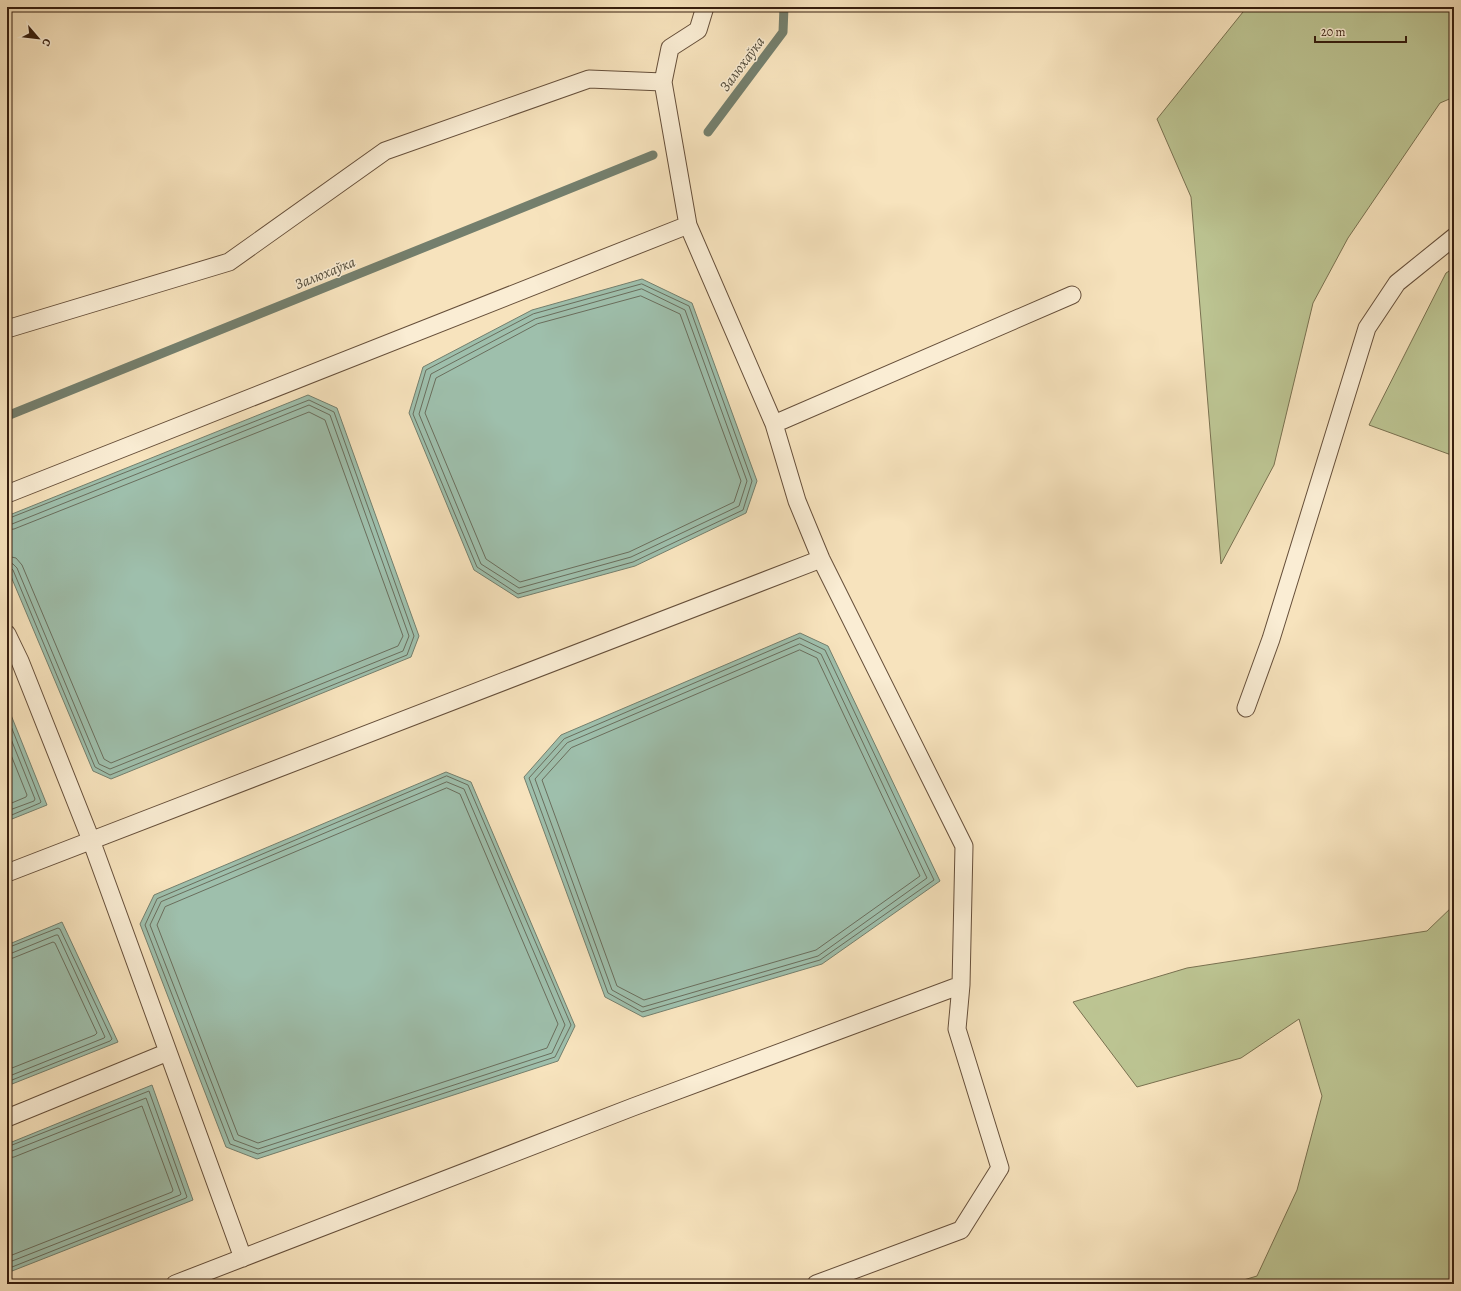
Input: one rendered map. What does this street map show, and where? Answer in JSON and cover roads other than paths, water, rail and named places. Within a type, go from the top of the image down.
[{"type":"lane","points":[[705,7],[698,30],[670,48],[663,82],[688,225],[774,424],[797,501],[821,559],[964,846],[961,985],[957,1029],[1000,1168],[960,1230],[816,1284]]},
{"type":"lane","points":[[7,329],[229,262],[385,151],[589,79],[663,82]]},
{"type":"lane","points":[[7,494],[688,225]]},
{"type":"lane","points":[[1246,708],[1271,639],[1367,328],[1396,283],[1454,237]]},
{"type":"lane","points":[[774,424],[1072,294]]},
{"type":"lane","points":[[7,873],[821,559]]},
{"type":"lane","points":[[7,634],[14,663],[91,840],[242,1258]]},
{"type":"lane","points":[[175,1284],[633,1107],[961,985]]},
{"type":"lane","points":[[7,1118],[168,1052]]},
{"type":"water","points":[[642,279],[692,303],[757,481],[746,513],[635,566],[518,598],[474,570],[409,413],[423,367],[532,310]]},
{"type":"water","points":[[308,395],[337,408],[419,636],[411,657],[111,779],[93,771],[7,567],[7,516]]},
{"type":"water","points":[[800,633],[828,646],[940,881],[822,964],[643,1017],[605,997],[524,777],[561,735]]},
{"type":"water","points":[[7,705],[47,805],[7,821]]},
{"type":"water","points":[[446,772],[471,782],[575,1026],[558,1061],[257,1159],[226,1147],[140,924],[154,895]]},
{"type":"water","points":[[62,922],[118,1042],[7,1086],[7,945]]},
{"type":"water","points":[[152,1085],[193,1200],[7,1273],[7,1144]]},
{"type":"waterway","name":"Залюхаўка","points":[[708,132],[783,32],[784,7]]},
{"type":"waterway","name":"Залюхаўка","points":[[7,416],[653,155]]}]
